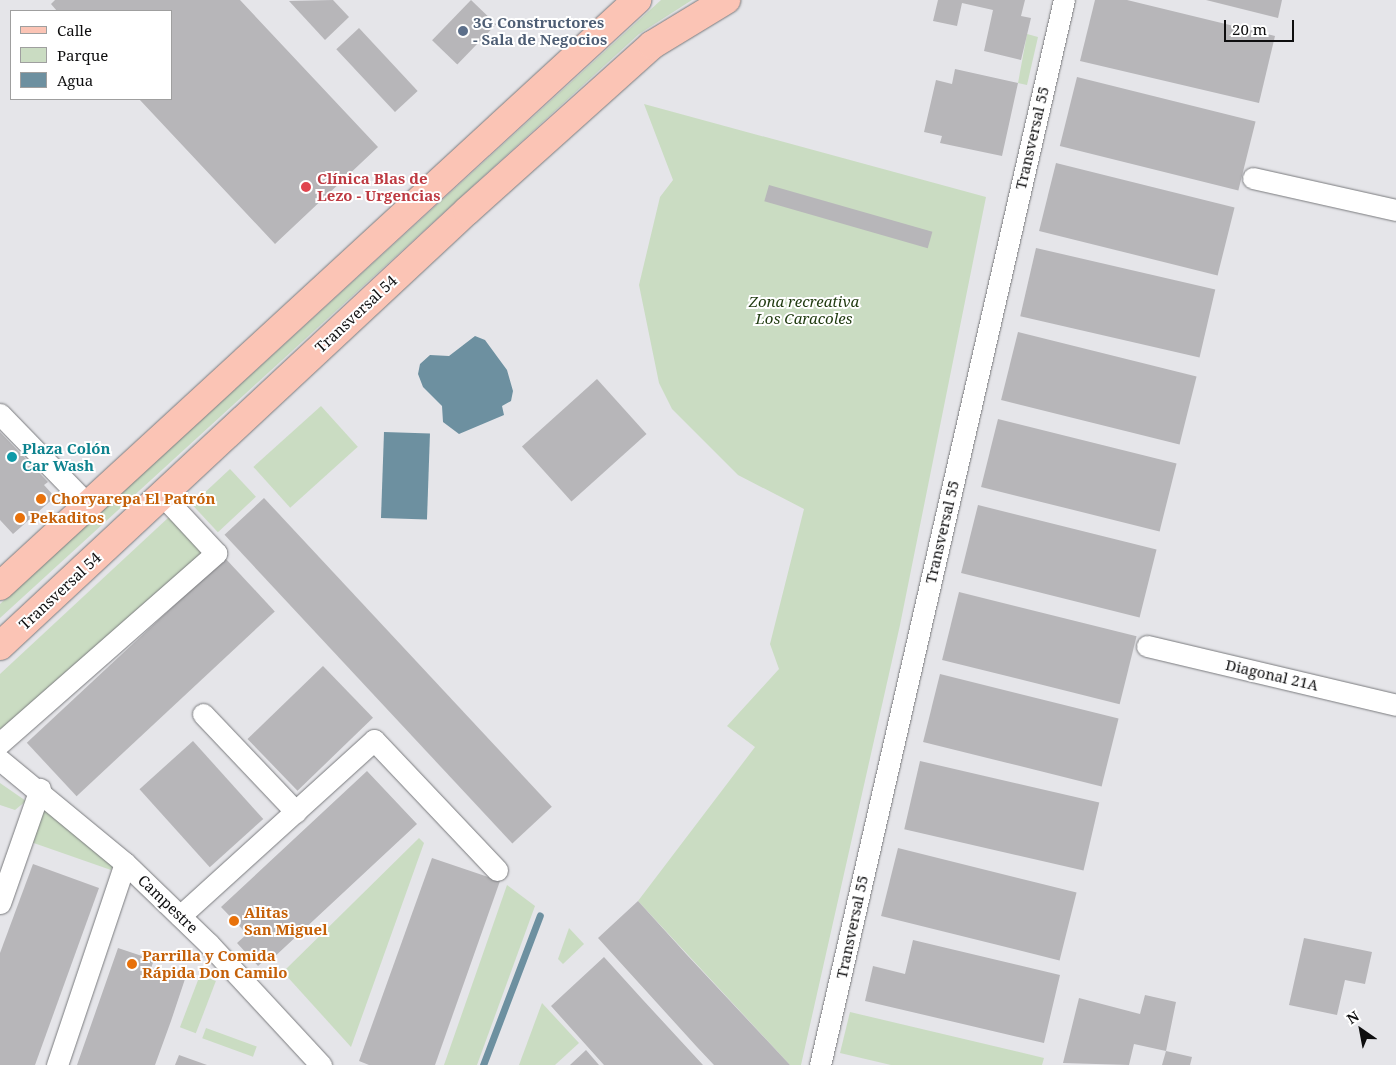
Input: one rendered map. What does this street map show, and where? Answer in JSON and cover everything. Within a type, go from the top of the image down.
[{"type":"main road","name":"Transversal 54","points":[[0,646],[467,211],[652,46],[726,0]]},
{"type":"main road","points":[[0,586],[89,506],[629,2]]},
{"type":"street","name":"Transversal 55","points":[[820,1065],[1064,0]]},
{"type":"street","points":[[1252,178],[1396,210]]},
{"type":"street","points":[[0,414],[89,506]]},
{"type":"street","points":[[0,743],[216,553],[163,496]]},
{"type":"street","name":"Diagonal 21A","points":[[1147,646],[1396,705]]},
{"type":"street","points":[[203,714],[296,812]]},
{"type":"street","points":[[180,916],[374,740],[497,870]]},
{"type":"street","name":"Campestre","points":[[0,760],[40,789],[125,863],[180,916],[321,1065]]},
{"type":"street","points":[[0,903],[40,789]]},
{"type":"street","points":[[57,1065],[125,863]]},
{"type":"green space","points":[[661,0],[692,0],[639,34],[0,618],[0,604]]},
{"type":"green space","points":[[1027,34],[1038,37],[1027,85],[1018,83]]},
{"type":"green space","name":"Zona recreativa Los Caracoles","points":[[644,104],[986,197],[900,625],[801,1065],[790,1065],[638,901],[755,747],[727,726],[779,669],[770,644],[804,509],[738,475],[672,409],[659,383],[639,285],[660,197],[673,180]]},
{"type":"green space","points":[[321,406],[358,447],[290,508],[253,467]]},
{"type":"green space","points":[[230,469],[256,497],[218,532],[192,504]]},
{"type":"green space","points":[[169,517],[204,552],[0,730],[0,674]]},
{"type":"green space","points":[[0,783],[26,801],[15,810],[0,805]]},
{"type":"green space","points":[[41,805],[114,864],[111,870],[28,841]]},
{"type":"green space","points":[[419,838],[424,843],[351,1047],[283,972]]},
{"type":"green space","points":[[507,885],[535,906],[477,1065],[444,1065]]},
{"type":"green space","points":[[569,928],[584,944],[563,964],[558,959]]},
{"type":"green space","points":[[200,975],[216,981],[196,1033],[180,1027]]},
{"type":"green space","points":[[542,1003],[579,1043],[555,1065],[519,1065]]},
{"type":"green space","points":[[850,1012],[1044,1058],[1042,1065],[891,1065],[840,1053]]},
{"type":"green space","points":[[206,1028],[257,1046],[253,1057],[202,1038]]},
{"type":"water","points":[[475,336],[485,340],[507,370],[513,391],[511,401],[502,406],[504,415],[459,434],[443,422],[442,406],[423,387],[418,374],[420,364],[430,355],[449,356]]},
{"type":"water","points":[[384,432],[430,434],[427,520],[381,518]]},
{"type":"building","name":"Clínica Blas de Lezo - Urgencias","points":[[55,0],[240,0],[378,147],[275,244],[140,100],[172,100],[172,10],[56,10],[51,4]]},
{"type":"building","points":[[333,0],[349,17],[325,40],[289,1]]},
{"type":"building","name":"3G Constructores - Sala de Negocios","points":[[471,0],[496,24],[457,65],[432,40]]},
{"type":"building","points":[[938,0],[1025,0],[1021,16],[1031,18],[1021,60],[984,51],[993,10],[962,3],[957,26],[933,21]]},
{"type":"building","points":[[1095,0],[1127,0],[1275,36],[1259,103],[1080,61]]},
{"type":"building","points":[[1206,0],[1282,0],[1278,18]]},
{"type":"building","points":[[359,28],[418,91],[395,112],[336,49]]},
{"type":"building","points":[[955,69],[1018,83],[1002,156],[940,143],[942,136],[924,132],[936,80],[952,84]]},
{"type":"building","points":[[1077,77],[1256,122],[1238,190],[1060,146]]},
{"type":"building","points":[[1056,163],[1235,208],[1218,275],[1039,231]]},
{"type":"building","points":[[769,185],[932,232],[928,248],[764,201]]},
{"type":"building","points":[[1036,248],[1215,289],[1200,358],[1020,316]]},
{"type":"building","points":[[1018,332],[1197,377],[1180,444],[1001,400]]},
{"type":"building","points":[[597,379],[647,434],[571,502],[522,447]]},
{"type":"building","points":[[998,419],[1177,464],[1160,531],[981,487]]},
{"type":"building","name":"Plaza Colón Car Wash","points":[[0,432],[48,482],[44,485],[55,497],[13,534],[0,520]]},
{"type":"building","points":[[264,498],[552,807],[512,843],[225,535]]},
{"type":"building","points":[[978,505],[1157,550],[1140,617],[961,573]]},
{"type":"building","points":[[225,558],[275,611],[77,796],[27,743]]},
{"type":"building","points":[[959,592],[1137,636],[1120,704],[942,660]]},
{"type":"building","points":[[323,666],[373,718],[297,791],[247,739]]},
{"type":"building","points":[[940,674],[1119,719],[1102,786],[923,742]]},
{"type":"building","points":[[193,741],[263,819],[210,867],[139,789]]},
{"type":"building","points":[[920,761],[1099,802],[1084,871],[904,829]]},
{"type":"building","points":[[367,771],[417,824],[271,960],[268,957],[258,966],[237,943],[247,934],[221,907]]},
{"type":"building","points":[[898,848],[1077,893],[1060,960],[881,916]]},
{"type":"building","points":[[432,858],[500,881],[435,1065],[369,1065],[359,1061]]},
{"type":"building","points":[[33,864],[99,888],[35,1065],[0,1065],[0,953]]},
{"type":"building","points":[[638,901],[790,1065],[714,1065],[697,1047],[598,938]]},
{"type":"building","points":[[1304,938],[1372,952],[1365,984],[1345,980],[1337,1015],[1289,1005]]},
{"type":"building","points":[[913,940],[1060,975],[1044,1043],[865,1001],[873,966],[905,974]]},
{"type":"building","points":[[118,948],[154,960],[151,968],[185,979],[171,1021],[155,1065],[77,1065]]},
{"type":"building","points":[[604,957],[703,1065],[604,1065],[551,1006]]},
{"type":"building","points":[[1145,995],[1176,1002],[1166,1051],[1134,1044],[1129,1065],[1063,1063],[1079,998],[1140,1014]]},
{"type":"building","points":[[586,1050],[599,1065],[570,1065]]},
{"type":"building","points":[[1166,1051],[1192,1057],[1190,1065],[1162,1065]]},
{"type":"building","points":[[179,1055],[207,1065],[175,1065]]},
{"type":"waterway","points":[[483,1065],[540,915]]},
{"type":"place","name":"3G Constructores - Sala de Negocios","points":[[463,31]]},
{"type":"place","name":"Clínica Blas de Lezo - Urgencias","points":[[306,187]]},
{"type":"place","name":"Plaza Colón Car Wash","points":[[12,457]]},
{"type":"place","name":"Choryarepa El Patrón","points":[[41,499]]},
{"type":"place","name":"Pekaditos","points":[[20,518]]},
{"type":"place","name":"Alitas San Miguel","points":[[234,921]]},
{"type":"place","name":"Parrilla y Comida Rápida Don Camilo","points":[[132,964]]}]
